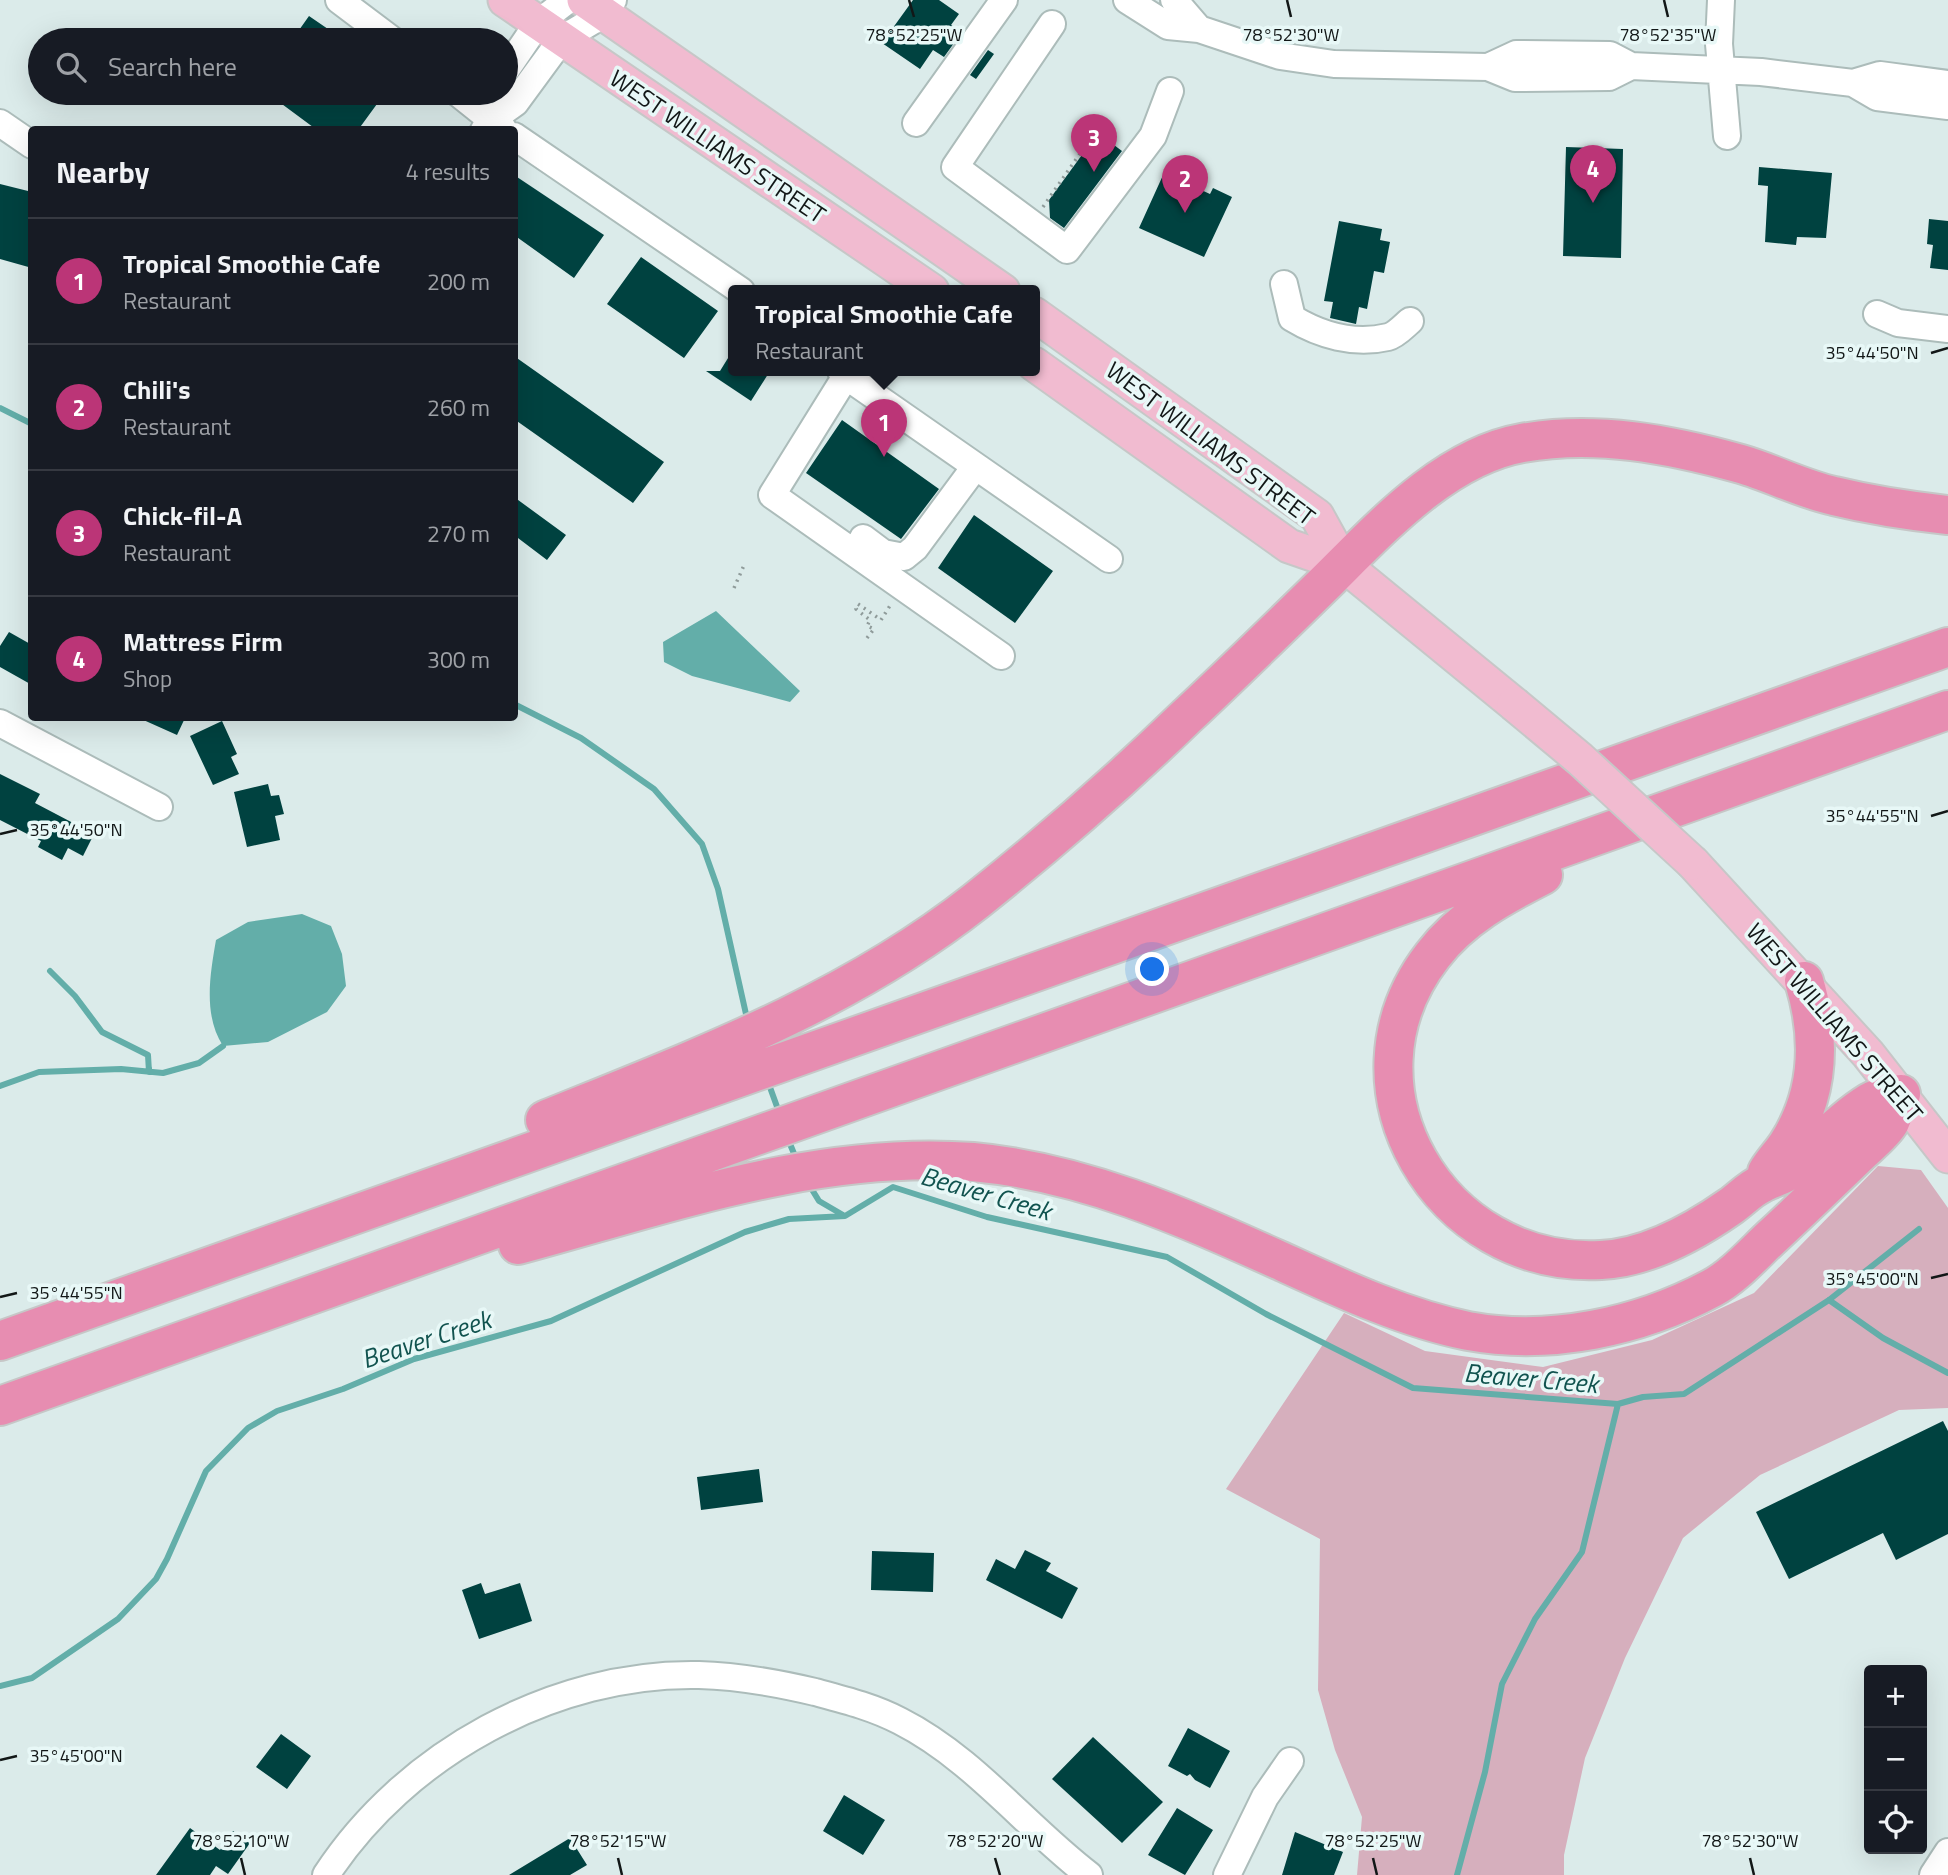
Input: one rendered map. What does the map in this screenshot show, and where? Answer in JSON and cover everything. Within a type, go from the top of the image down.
[{"type":"highway","points":[[223,1262],[502,1138],[721,1048],[818,1003],[902,955],[975,901],[1085,809],[1344,565],[1389,518],[1435,484],[1474,460],[1515,444],[1563,437],[1608,438],[1655,445],[1742,465],[1832,496],[1948,514]]},
{"type":"highway","points":[[0,1341],[1948,647]]},
{"type":"highway","points":[[0,1406],[1948,709]]},
{"type":"highway","points":[[1681,805],[1502,896],[1465,921],[1433,954],[1412,988],[1400,1017],[1394,1045],[1394,1090],[1403,1129],[1431,1182],[1454,1208],[1488,1234],[1522,1250],[1562,1259],[1602,1261],[1639,1253],[1674,1240],[1707,1222],[1760,1184],[1782,1174],[1872,1101],[1901,1094]]},
{"type":"highway","points":[[1760,1184],[1803,1114],[1812,1086],[1816,1044],[1812,1010],[1804,981]]},
{"type":"highway","points":[[243,1320],[752,1182],[827,1167],[905,1160],[974,1163],[1038,1171],[1103,1187],[1170,1213],[1369,1300],[1426,1319],[1469,1331],[1559,1336],[1607,1328],[1714,1287],[1803,1208],[1888,1125],[1901,1094]]},
{"type":"main road","name":"WEST WILLIAMS STREET","points":[[505,0],[917,285]]},
{"type":"main road","name":"WEST WILLIAMS STREET","points":[[600,5],[995,285]]},
{"type":"main road","name":"WEST WILLIAMS STREET","points":[[1040,317],[1317,516],[1344,565]]},
{"type":"main road","name":"WEST WILLIAMS STREET","points":[[1040,368],[1289,546],[1344,565],[1580,759],[1720,889],[1901,1094],[1948,1156]]},
{"type":"street","points":[[339,0],[376,28]]},
{"type":"street","points":[[518,97],[568,0]]},
{"type":"street","points":[[916,123],[1004,0]]},
{"type":"street","points":[[1127,0],[1168,26],[1199,29],[1269,53],[1334,64],[1488,66],[1515,78],[1609,77],[1630,66],[1720,69],[1853,83],[1880,75],[1948,84]]},
{"type":"street","points":[[1174,0],[1182,5],[1199,29]]},
{"type":"street","points":[[1721,0],[1720,69],[1727,136]]},
{"type":"street","points":[[518,59],[550,31],[600,5]]},
{"type":"street","points":[[1052,24],[955,167],[1068,250],[1153,136],[1170,91]]},
{"type":"street","points":[[1853,83],[1877,97],[1948,106]]},
{"type":"street","points":[[471,105],[493,126]]},
{"type":"street","points":[[492,105],[493,126]]},
{"type":"street","points":[[493,126],[513,105]]},
{"type":"street","points":[[0,122],[28,142]]},
{"type":"street","points":[[518,139],[732,285]]},
{"type":"street","points":[[1284,284],[1292,317],[1318,334],[1354,339],[1390,337],[1410,321]]},
{"type":"street","points":[[1877,314],[1898,323],[1948,329]]},
{"type":"street","points":[[844,376],[772,495],[1001,656]]},
{"type":"street","points":[[850,376],[975,467],[1109,559]]},
{"type":"street","points":[[781,481],[883,552],[904,557],[915,548],[975,467]]},
{"type":"street","points":[[0,723],[159,807]]},
{"type":"street","points":[[326,1875],[387,1801],[446,1755],[484,1732],[524,1711],[592,1688],[698,1675],[742,1678],[797,1688],[867,1706],[899,1720],[953,1755],[1089,1875]]},
{"type":"street","points":[[1227,1875],[1265,1797],[1290,1761]]},
{"type":"street","points":[[1933,1875],[1948,1852]]},
{"type":"path","points":[[1036,218],[1086,145]]},
{"type":"path","points":[[734,588],[745,563]]},
{"type":"path","points":[[867,638],[895,600]]},
{"type":"path","points":[[874,629],[867,626],[870,620],[856,609],[858,604],[881,620]]},
{"type":"shaded area","points":[[1878,1166],[1921,1170],[1948,1208],[1948,1408],[1899,1410],[1760,1475],[1683,1538],[1625,1658],[1585,1758],[1564,1855],[1564,1875],[1357,1875],[1362,1817],[1335,1750],[1318,1690],[1320,1539],[1226,1489],[1344,1313],[1425,1351],[1543,1367],[1652,1340],[1754,1293]]},
{"type":"water","points":[[716,611],[800,691],[790,702],[692,676],[664,662],[663,642]]},
{"type":"water","points":[[302,914],[331,926],[342,954],[346,986],[327,1012],[268,1042],[223,1046],[210,1008],[210,981],[216,940],[248,922]]},
{"type":"building","points":[[913,0],[939,0],[959,14],[951,25],[962,32],[944,57],[933,50],[920,69],[882,43]]},
{"type":"building","points":[[309,16],[326,28],[300,28]]},
{"type":"building","points":[[988,50],[994,54],[976,79],[970,75]]},
{"type":"building","points":[[283,105],[376,105],[361,126],[312,126]]},
{"type":"building","points":[[1098,133],[1122,151],[1064,228],[1050,218],[1049,200]]},
{"type":"building","points":[[1566,147],[1623,149],[1621,258],[1563,256]]},
{"type":"building","points":[[1759,167],[1832,173],[1826,238],[1797,237],[1796,245],[1765,242],[1768,186],[1758,185]]},
{"type":"building","points":[[1164,173],[1210,194],[1213,188],[1232,197],[1204,257],[1139,228]]},
{"type":"building","points":[[518,178],[604,235],[574,278],[518,238]]},
{"type":"building","points":[[0,184],[28,191],[28,267],[0,259]]},
{"type":"building","points":[[1929,219],[1948,221],[1948,270],[1930,268],[1933,245],[1927,244]]},
{"type":"building","points":[[1339,221],[1382,229],[1380,240],[1390,242],[1384,273],[1374,271],[1367,309],[1359,307],[1356,324],[1330,318],[1333,302],[1324,301]]},
{"type":"building","points":[[641,257],[718,311],[684,358],[607,304]]},
{"type":"building","points":[[728,358],[728,376],[767,376],[751,401],[706,371],[720,371]]},
{"type":"building","points":[[518,359],[664,462],[633,503],[518,422]]},
{"type":"building","points":[[842,420],[939,489],[901,539],[806,473]]},
{"type":"building","points":[[518,500],[566,535],[547,560],[518,538]]},
{"type":"building","points":[[974,515],[1053,571],[1015,623],[938,568]]},
{"type":"building","points":[[9,632],[28,643],[28,683],[0,667],[0,646]]},
{"type":"building","points":[[146,721],[184,721],[177,735]]},
{"type":"building","points":[[222,721],[237,754],[231,757],[239,774],[213,785],[190,736]]},
{"type":"building","points":[[0,774],[40,794],[35,803],[94,834],[83,856],[68,848],[62,860],[38,847],[41,841],[0,820]]},
{"type":"building","points":[[268,784],[271,796],[279,795],[284,814],[275,816],[280,840],[247,847],[234,792]]},
{"type":"building","points":[[1943,1421],[1948,1431],[1948,1534],[1896,1560],[1883,1533],[1789,1579],[1756,1512]]},
{"type":"building","points":[[759,1469],[763,1502],[701,1510],[697,1477]]},
{"type":"building","points":[[1025,1550],[1051,1563],[1046,1571],[1078,1588],[1062,1619],[986,1580],[996,1559],[1015,1569]]},
{"type":"building","points":[[872,1551],[934,1553],[933,1592],[871,1590]]},
{"type":"building","points":[[481,1583],[485,1594],[520,1583],[532,1621],[479,1639],[462,1590]]},
{"type":"building","points":[[1188,1728],[1230,1751],[1210,1788],[1190,1774],[1187,1776],[1168,1766]]},
{"type":"building","points":[[281,1734],[311,1756],[287,1789],[256,1767]]},
{"type":"building","points":[[1093,1737],[1163,1802],[1122,1843],[1052,1779]]},
{"type":"building","points":[[844,1795],[885,1820],[863,1855],[823,1831]]},
{"type":"building","points":[[1177,1808],[1213,1830],[1185,1875],[1148,1855]]},
{"type":"building","points":[[190,1828],[220,1850],[233,1831],[250,1843],[228,1874],[216,1866],[210,1875],[156,1875]]},
{"type":"building","points":[[1295,1832],[1343,1852],[1334,1875],[1282,1875]]},
{"type":"building","points":[[570,1838],[587,1865],[570,1875],[509,1875]]},
{"type":"waterway","points":[[0,408],[28,422]]},
{"type":"waterway","points":[[518,706],[581,738],[654,789],[702,844],[718,889],[748,1023]]},
{"type":"waterway","points":[[50,971],[75,996],[102,1032],[148,1055],[149,1072],[149,1068]]},
{"type":"waterway","points":[[0,1086],[39,1072],[121,1069],[163,1073],[199,1063],[223,1046]]},
{"type":"waterway","points":[[767,1079],[780,1115]]},
{"type":"waterway","points":[[788,1139],[797,1161]]},
{"type":"waterway","points":[[808,1183],[819,1201],[843,1215]]},
{"type":"waterway","name":"Beaver Creek","points":[[0,1686],[32,1678],[118,1619],[156,1579],[206,1471],[248,1428],[277,1411],[343,1389],[414,1359],[551,1321],[745,1232],[789,1219],[845,1216],[893,1187],[987,1217],[1167,1257],[1266,1314],[1413,1388],[1618,1404],[1643,1397],[1684,1394],[1829,1300],[1919,1229]]},
{"type":"waterway","points":[[1829,1300],[1883,1338],[1948,1373]]},
{"type":"waterway","points":[[1457,1875],[1485,1772],[1502,1684],[1535,1619],[1582,1552],[1618,1404]]},
{"type":"place","name":"Chick-fil-A","points":[[1094,172]]},
{"type":"place","name":"Mattress Firm","points":[[1593,203]]},
{"type":"place","name":"Chili's","points":[[1185,213]]},
{"type":"place","name":"Tropical Smoothie Cafe","points":[[884,457]]}]
